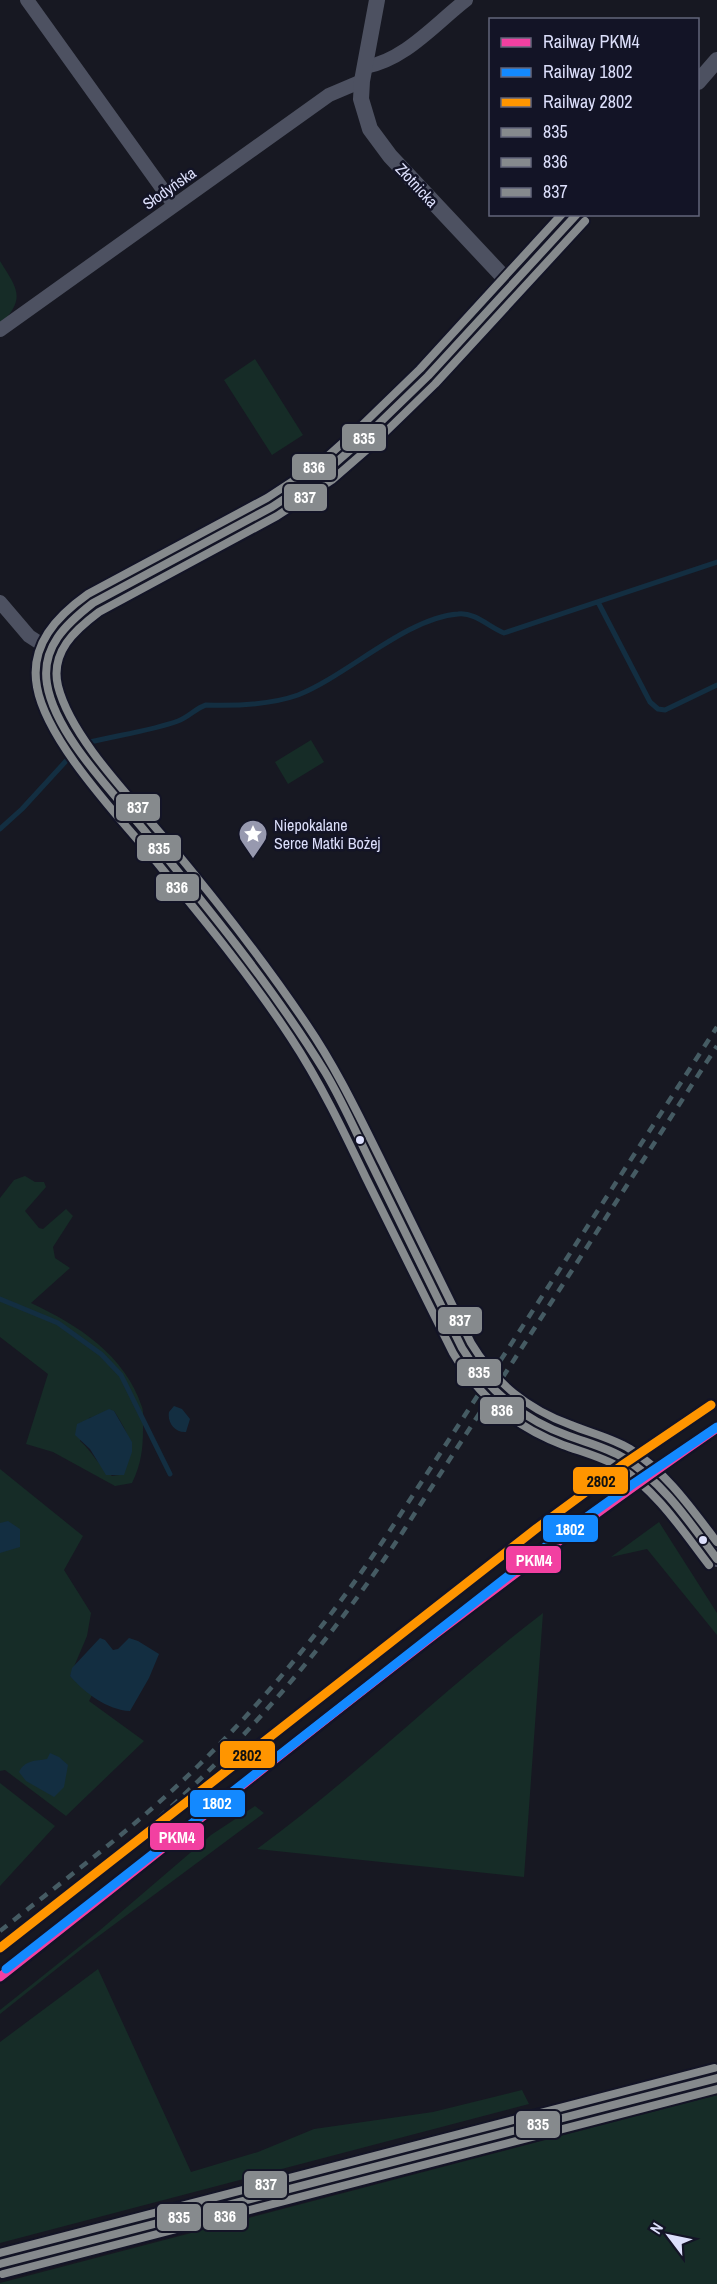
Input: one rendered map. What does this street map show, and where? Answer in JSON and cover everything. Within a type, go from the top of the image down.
[{"type":"street","points":[[27,0],[174,205]]},
{"type":"street","name":"Złotnicka","points":[[377,0],[363,74],[361,99],[365,117],[378,141],[390,156],[512,286]]},
{"type":"street","points":[[363,74],[395,57],[466,0]]},
{"type":"street","points":[[699,80],[717,60]]},
{"type":"street","name":"Słodyńska","points":[[0,330],[329,94],[363,74]]},
{"type":"street","points":[[575,216],[428,376],[363,440],[325,472],[272,507],[78,613],[59,631],[49,649],[46,669],[48,690],[67,733],[242,951],[306,1041],[327,1075],[462,1348],[480,1377],[498,1396],[529,1419],[613,1452],[637,1467],[670,1498],[717,1559]]},
{"type":"street","points":[[0,602],[29,636],[49,649]]},
{"type":"street","points":[[0,2265],[717,2078]]},
{"type":"green space","points":[[0,261],[15,287],[16,301],[14,308],[0,325]]},
{"type":"green space","points":[[255,359],[303,435],[272,455],[224,380]]},
{"type":"green space","points":[[311,740],[324,762],[288,784],[275,762]]},
{"type":"green space","points":[[25,1176],[35,1182],[44,1182],[46,1187],[25,1211],[39,1228],[43,1229],[66,1209],[73,1216],[53,1247],[55,1258],[70,1268],[31,1303],[66,1321],[98,1344],[124,1372],[134,1389],[143,1409],[143,1436],[139,1463],[132,1483],[115,1486],[53,1452],[26,1444],[48,1374],[0,1337],[0,1198],[14,1180]],"holes":[[[114,1411],[127,1435],[130,1450],[125,1466],[119,1475],[112,1476],[80,1441],[89,1418]]]},
{"type":"green space","points":[[0,1469],[83,1536],[64,1570],[91,1613],[87,1636],[70,1676],[92,1695],[89,1701],[144,1741],[66,1816],[5,1770],[0,1771]]},
{"type":"green space","points":[[659,1522],[717,1613],[717,1635],[647,1549],[611,1557]]},
{"type":"green space","points":[[543,1613],[524,1877],[257,1849],[330,1792],[471,1671]]},
{"type":"green space","points":[[0,1783],[55,1826],[0,1886]]},
{"type":"green space","points":[[255,1806],[264,1813],[84,1947],[0,2014],[0,2010],[99,1931],[211,1835]]},
{"type":"green space","points":[[98,1969],[191,2172],[258,2152],[314,2129],[433,2112],[522,2090],[529,2104],[0,2243],[0,2042]]},
{"type":"green space","points":[[717,2095],[717,2284],[0,2284],[0,2283]]},
{"type":"water","points":[[174,1406],[182,1409],[190,1419],[186,1432],[178,1431],[171,1423],[169,1412]]},
{"type":"water","points":[[109,1409],[114,1411],[132,1442],[132,1452],[124,1475],[106,1475],[90,1449],[75,1435],[77,1424]]},
{"type":"water","points":[[8,1521],[20,1529],[20,1547],[0,1553],[0,1523]]},
{"type":"water","points":[[100,1638],[105,1640],[113,1650],[118,1649],[129,1638],[159,1654],[149,1678],[130,1711],[113,1708],[97,1700],[70,1676],[72,1668]]},
{"type":"water","points":[[50,1753],[68,1765],[64,1787],[54,1797],[26,1781],[19,1772],[27,1763],[47,1759]]},
{"type":"waterway","points":[[90,742],[167,724],[182,719],[206,705],[253,704],[298,695],[317,686],[398,636],[438,618],[458,614],[470,615],[504,633],[717,562]]},
{"type":"waterway","points":[[598,602],[650,702],[658,709],[665,710],[717,685]]},
{"type":"waterway","points":[[0,829],[22,809],[66,761]]},
{"type":"waterway","points":[[0,1299],[58,1323],[101,1354],[121,1375],[170,1474]]},
{"type":"railway","points":[[0,1931],[102,1850],[176,1787],[226,1738],[300,1653],[346,1594],[389,1532],[717,1027]]},
{"type":"railway","points":[[0,1946],[121,1851],[195,1785],[260,1717],[321,1645],[350,1608],[404,1530],[717,1046]]},
{"type":"rail line","name":"2802","points":[[0,1948],[537,1528],[621,1466],[711,1405]]},
{"type":"rail line","name":"1802","points":[[6,1969],[549,1544],[717,1427]]},
{"type":"rail line","name":"PKM4","points":[[0,1977],[444,1628],[625,1493],[717,1428]]},
{"type":"transit line","name":"836","points":[[560,216],[420,369],[319,464],[267,498],[88,594],[66,612],[56,622],[41,645],[37,658],[37,687],[44,709],[70,756],[227,950],[276,1015],[302,1055],[331,1106],[463,1369],[487,1397],[514,1420],[546,1438],[612,1463],[633,1477],[657,1499],[709,1565]]},
{"type":"transit line","name":"835","points":[[575,216],[428,376],[325,472],[272,507],[93,603],[74,619],[52,648],[46,671],[47,684],[52,703],[61,722],[86,761],[239,948],[305,1040],[344,1107],[462,1348],[483,1378],[508,1402],[536,1421],[611,1451],[638,1468],[664,1491],[717,1559]]},
{"type":"transit line","name":"837","points":[[585,221],[435,384],[332,480],[277,516],[99,612],[81,626],[66,643],[61,652],[56,674],[65,706],[89,747],[239,931],[318,1042],[338,1076],[480,1357],[502,1382],[526,1403],[555,1419],[623,1445],[643,1458],[677,1491],[717,1542]]},
{"type":"transit line","name":"837","points":[[0,2253],[714,2068]]},
{"type":"transit line","name":"835","points":[[0,2264],[717,2078]]},
{"type":"transit line","name":"836","points":[[3,2274],[717,2089]]},
{"type":"place","name":"Niepokalane Serce Matki Bożej","points":[[253,860]]}]
